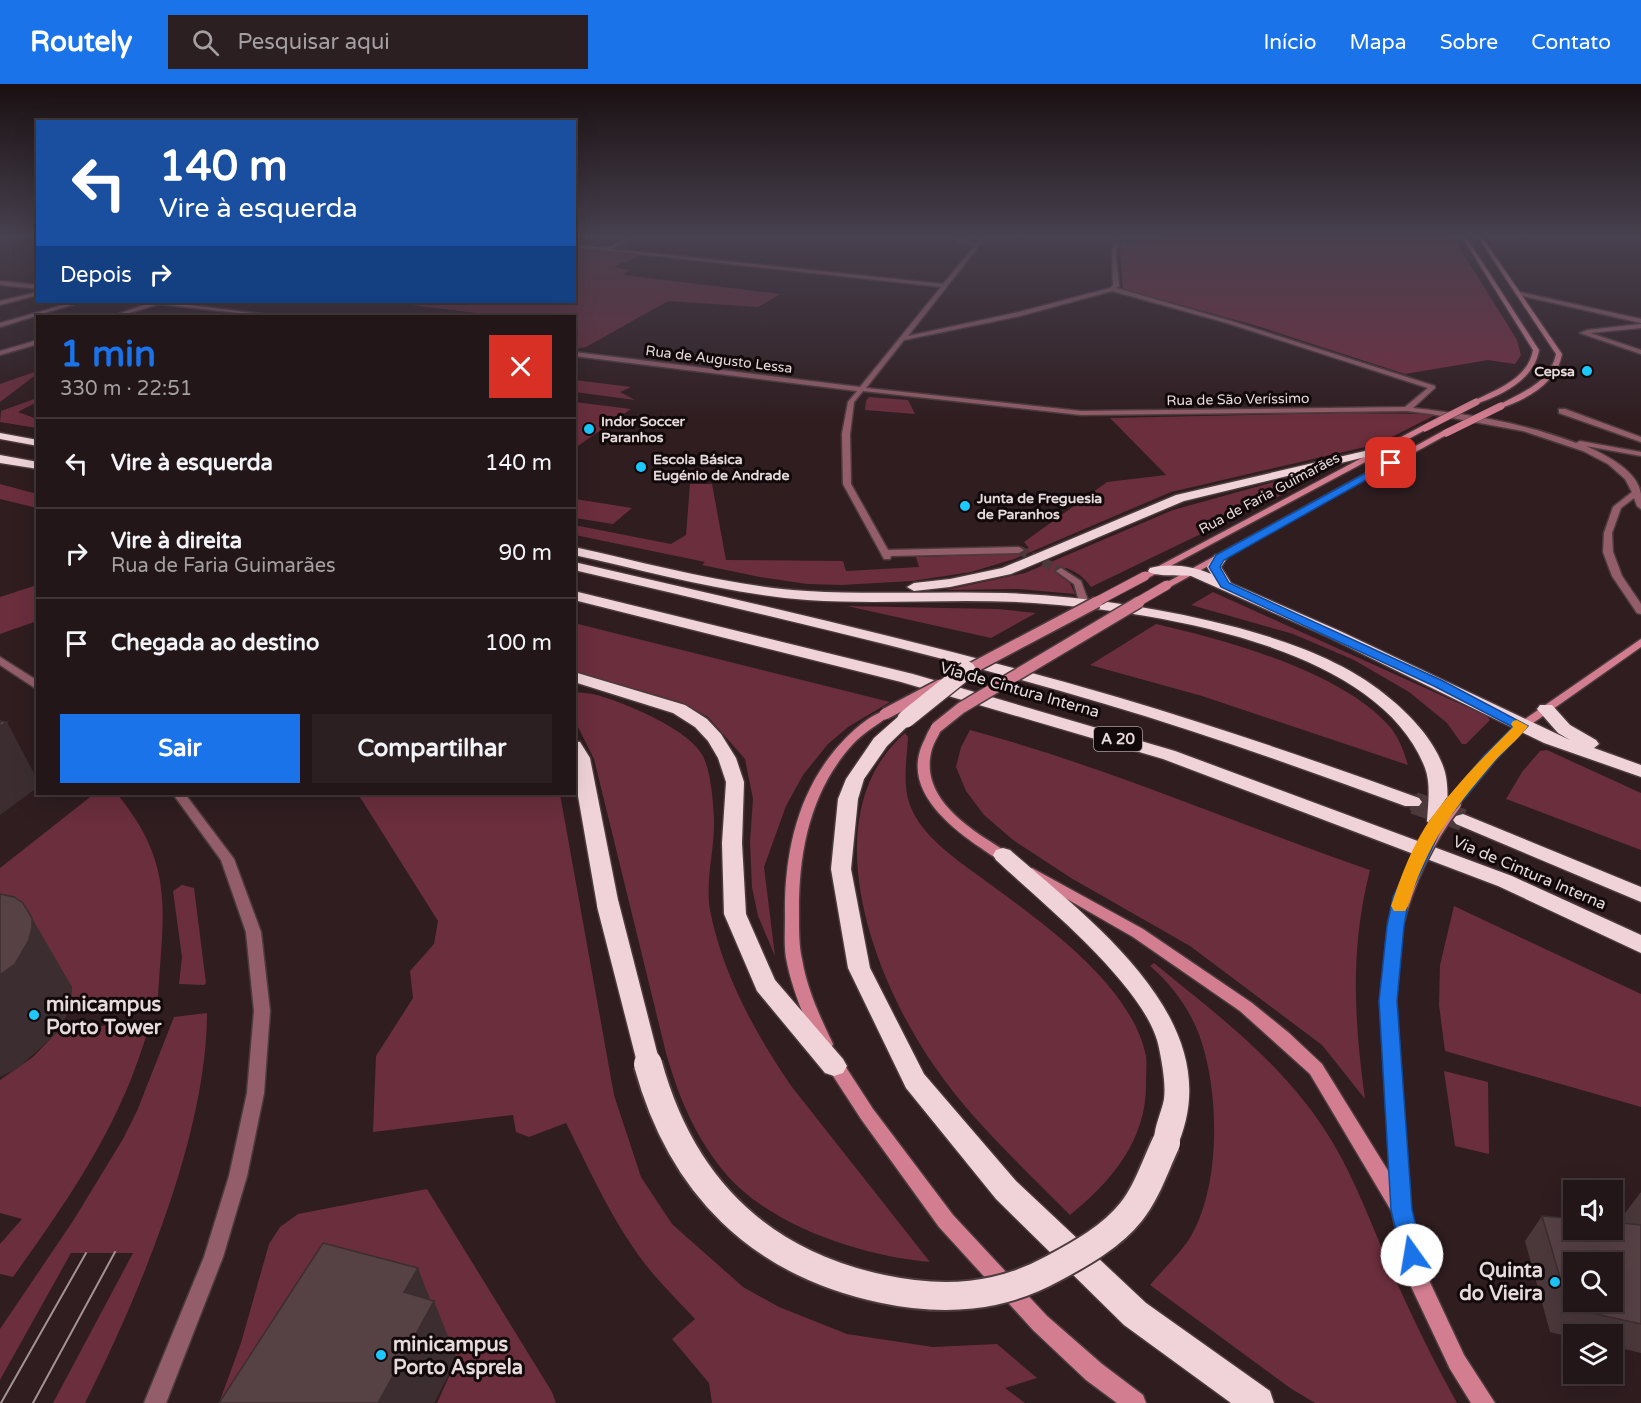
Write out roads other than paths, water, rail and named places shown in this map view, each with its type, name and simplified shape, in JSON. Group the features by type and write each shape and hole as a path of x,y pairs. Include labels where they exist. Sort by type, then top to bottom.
{"highway":[{"path":"0,436 36,443"},
{"path":"576,544 792,587 882,590 950,583 989,576 1031,563 1124,520 1180,498 1382,450"},
{"path":"0,459 36,466"},
{"path":"576,551 734,584 803,595 976,597 1084,603 1150,612 1249,636 1310,657 1368,688 1402,714 1424,744 1436,770 1437,821"},
{"path":"1220,558 1214,567 1224,585"},
{"name":"Via de Cintura Interna","path":"576,566 921,648 1068,688 1218,733 1412,802"},
{"path":"1150,573 1169,569 1194,572 1428,678 1550,739 1636,769"},
{"name":"Via de Cintura Interna","path":"576,595 907,678 1169,755 1505,881 1641,945"},
{"path":"968,670 895,717 855,779 848,799 841,868 859,968 915,1080 1006,1190 1135,1314 1258,1403"},
{"path":"576,678 679,709 701,723 715,738 727,758 735,782 732,843 735,914 765,985 834,1066"},
{"path":"1546,709 1564,729 1636,769"},
{"path":"576,749 581,758 608,905 631,1004 663,1113 684,1154 718,1200 755,1234 810,1267 851,1282 880,1289 945,1297 988,1294 1032,1281 1100,1242 1132,1211 1166,1143 1177,1098 1171,1046 1149,999 1096,939 1002,855"},
{"name":"Via de Cintura Interna","path":"1463,820 1641,895"}],"main road":[{"name":"Rua de Faria Guimarães","path":"968,670 1476,402 1528,371 1536,359 1536,350 1503,299"},
{"name":"Rua de Faria Guimarães","path":"1002,855 963,829 942,810 929,793 923,760 925,744 936,728 961,708 1167,585 1549,379 1559,364 1559,354 1523,299"},
{"path":"1484,1403 1457,1362 1417,1278 1401,1210 1388,1001 1395,926 1401,897 1410,873 1437,821 1490,758 1522,726 1641,642"},
{"path":"895,717 850,740 828,769 801,825 791,890 794,960 810,1012 834,1066 946,1221 1040,1323 1094,1372 1136,1403"},
{"path":"1002,855 1138,933 1246,1007 1283,1038 1316,1070 1401,1210"}],"street":[{"path":"0,303 17,299"},
{"path":"935,299 851,402 846,434 847,484 886,555 1019,550"},
{"path":"900,339 1020,314 1079,299"},
{"path":"1143,299 1229,322 1433,387 1407,409"},
{"path":"1540,299 1641,321"},
{"path":"0,325 75,303"},
{"path":"118,315 157,303"},
{"path":"168,303 266,315"},
{"path":"1641,326 1583,333 1641,352"},
{"path":"0,353 36,343"},
{"name":"Rua de Augusto Lessa","path":"576,354 861,389"},
{"name":"Rua de São Veríssimo","path":"861,389 1096,414 1407,409 1459,415 1552,437 1608,461"},
{"path":"1562,411 1641,440"},
{"path":"1552,437 1641,456"},
{"path":"1608,461 1641,456"},
{"path":"1608,461 1629,478 1637,492 1641,506"},
{"path":"1637,492 1617,507 1608,533 1608,552 1617,576 1641,611"},
{"path":"1061,571 1078,583 1084,603"},
{"path":"0,660 36,686"},
{"path":"155,1403 208,1270 237,1179 252,1116 262,1027 260,969 240,888 217,841 180,795"}],"tunnel":[{"path":"1019,550 1061,571"},
{"path":"1412,802 1418,804"},
{"path":"1414,803 1463,820"}],"tram line":[{"path":"33,1403 115,1252"},
{"path":"1,1403 86,1253"}],"place":[{"name":"Cepsa","path":"1587,371"},
{"name":"Indor Soccer Paranhos","path":"589,429"},
{"name":"Escola Básica Eugénio de Andrade","path":"641,467"},
{"name":"Junta de Freguesia de Paranhos","path":"965,506"},
{"name":"minicampus Porto Tower","path":"34,1015"},
{"name":"Quinta do Vieira","path":"1555,1282"},
{"name":"minicampus Porto Asprela","path":"381,1355"}]}
